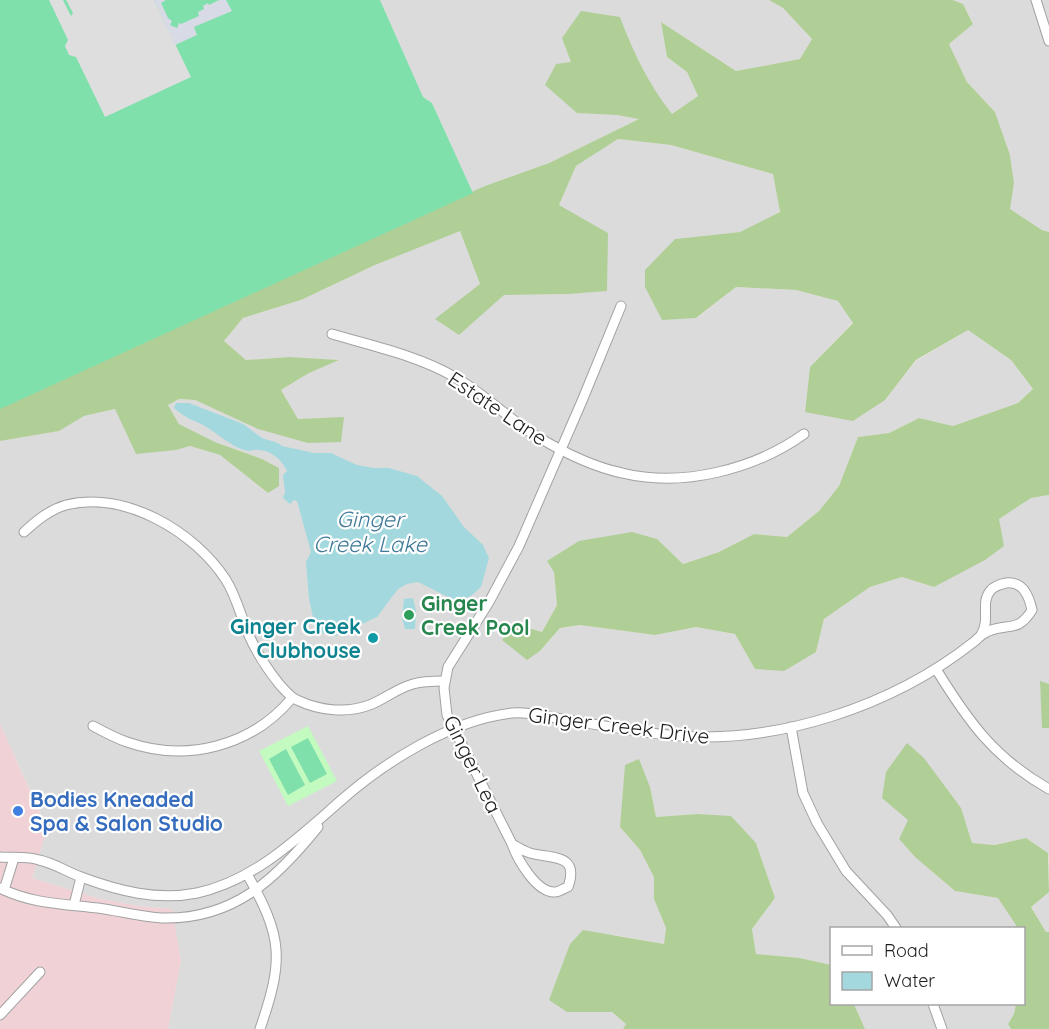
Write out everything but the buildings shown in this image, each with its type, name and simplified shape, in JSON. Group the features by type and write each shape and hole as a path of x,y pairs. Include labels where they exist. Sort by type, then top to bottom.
{"street":[{"path":"1036,0 1049,41"},
{"path":"24,532 44,514 64,506 94,503 134,510 172,529 197,548 225,579 235,596 260,657 275,678 292,698 314,707 342,710 372,704 414,684 444,681 451,661 489,602 510,564 621,306"},
{"name":"Estate Lane","path":"332,333 407,357 452,375 474,388 512,419 561,450 622,473 670,478 696,476 738,465 785,447 804,434"},
{"name":"Ginger Creek Drive","path":"0,857 38,859 81,877 131,893 176,896 215,888 247,874 294,841 384,768 453,729 482,718 516,712 670,735 720,737 791,727 827,718 867,704 936,669 990,630 1016,626 1026,619 1032,610 1030,598 1023,588 1013,582 999,584 990,591 986,602 987,626 981,636"},
{"path":"936,669 963,713 996,751 1027,776 1049,789"},
{"name":"Ginger Lea","path":"444,681 444,702 453,729 518,859 530,877 548,891 556,892 568,887 572,877 567,863 551,856 530,853 512,844"},
{"path":"93,726 126,742 144,747 166,750 205,748 232,742 251,734 281,711 292,698"},
{"path":"791,727 803,793 817,822 846,871 895,927"},
{"name":"Ginger Creek Drive","path":"14,858 2,889 39,902 74,905 146,917 182,917 225,907 270,880 290,860 333,808"},
{"path":"247,874 273,928 277,950 274,986 260,1029"},
{"path":"74,905 81,877"},
{"path":"0,1015 40,972"},
{"path":"933,1005 942,1029"}],"shaded area":[{"path":"49,0 63,0 71,16 73,13 66,0 154,0 191,77 105,117 76,57 69,55 65,46 68,40"},
{"path":"154,0 166,0 161,3 168,18 172,21 170,25 177,28 179,23 199,16 198,12 208,3 209,5 219,0 226,0 232,11 194,27 197,35 175,45"},
{"path":"380,0 769,0 783,8 812,39 801,59 736,71 661,22 667,57 687,72 698,96 672,114 656,95 630,44 620,17 617,115 641,118 549,163 485,186 473,193 432,103 423,97"},
{"path":"953,0 1049,0 1049,232 1009,209 1014,183 1010,155 995,112 967,82 949,44 973,23 963,4"},
{"path":"618,139 671,145 773,174 780,212 740,232 675,239 697,318 736,287 796,290 838,301 853,322 810,367 805,412 885,400 916,361 968,330 1011,360 1033,389 1018,403 953,426 919,418 889,433 858,437 839,486 819,511 787,537 754,534 719,552 683,564 657,539 554,572 557,605 542,632 540,651 560,628 580,625 655,635 696,627 735,634 755,669 816,652 824,619 870,587 902,577 934,587 999,519 1031,498 1049,495 1049,684 1040,682 1043,728 1049,728 1049,860 1048,853 1026,838 995,845 972,843 960,808 946,789 908,821 899,839 915,857 955,891 998,898 1017,925 1016,927 830,927 830,965 800,958 756,954 752,929 775,898 756,843 697,814 656,817 650,787 620,827 640,850 654,877 654,899 666,928 664,944 615,935 567,1012 612,1012 626,1024 623,1029 168,1029 181,961 172,909 100,899 32,878 47,828 0,724 0,441 58,431 84,416 116,409 176,450 190,446 220,455 268,493 279,468 262,459 215,442 179,424 168,405 179,399 195,400 222,412 298,419 281,390 309,373 338,360 290,357 246,360 224,341 243,318 301,300 375,265 460,230 480,284 504,295 568,294 559,205 576,166"},
{"path":"0,724 47,829 32,878 100,899 172,909 181,961 168,1029 0,1029"},
{"path":"1049,892 1049,932 1046,932 1031,906"},
{"path":"854,1005 1016,1005 1008,1024 1011,1029 865,1029"}],"green space":[{"path":"0,0 380,0 423,97 432,103 473,193 0,409"},
{"path":"769,0 953,0 963,4 973,24 949,44 967,82 995,112 1010,155 1014,183 1010,209 1042,230 1049,232 1049,495 1031,498 999,519 1004,546 985,560 934,587 902,577 870,587 824,619 816,652 784,671 755,669 735,634 696,627 655,635 580,625 560,628 540,651 527,660 502,640 514,624 542,632 557,605 554,572 547,561 579,541 632,532 657,539 683,564 719,552 754,534 787,537 819,511 839,486 858,437 889,433 919,418 953,426 1018,403 1033,389 1011,360 968,330 916,360 885,400 853,421 805,412 810,367 853,323 838,301 796,290 736,287 696,318 662,320 645,287 645,270 675,239 740,232 780,212 773,174 671,145 618,139 576,166 559,205 608,233 607,291 504,295 459,335 435,319 480,284 460,231 375,265 301,300 243,318 224,341 246,360 290,357 339,360 309,373 281,390 298,419 344,417 341,442 308,443 258,429 195,400 179,399 168,405 179,424 215,442 262,459 279,468 279,486 268,493 220,455 190,446 176,450 136,454 115,409 84,416 59,431 0,441 0,394 287,275 485,186 549,163 639,119 617,115 577,113 545,85 556,64 571,62 562,38 581,11 620,17 642,68 672,114 698,96 687,72 667,57 661,22 736,71 800,59 812,39 783,8"},
{"path":"1040,681 1049,684 1049,728 1042,728"},
{"path":"308,726 337,781 288,806 259,751"},
{"path":"308,738 327,774 310,783 291,747"},
{"path":"907,743 924,758 961,808 972,843 995,845 1026,838 1048,853 1049,892 1031,907 1046,932 1049,932 1049,1029 1011,1029 1008,1024 1016,1005 1025,1005 1025,927 1015,927 998,898 955,891 915,857 899,839 908,820 882,798 886,772"},
{"path":"286,749 305,785 288,795 269,759"},
{"path":"639,759 650,787 656,817 697,814 731,816 756,843 775,898 752,929 756,954 800,958 830,965 830,1005 854,1005 865,1029 623,1029 626,1024 612,1012 567,1012 549,1000 570,944 583,930 664,944 666,928 654,899 654,877 640,850 620,827 625,765"}],"water":[{"name":"Ginger Creek Lake","path":"176,403 189,403 243,424 262,438 282,446 314,453 331,453 357,465 389,468 417,476 442,496 464,527 483,545 489,558 481,587 462,600 452,599 418,582 407,584 398,589 377,617 336,636 326,635 318,630 314,622 309,599 306,562 311,552 297,501 294,500 290,504 283,498 285,492 283,475 287,471 285,467 276,456 267,452 248,451 230,443 182,414 174,408"},
{"name":"Ginger Creek Pool","path":"413,598 416,611 415,629 405,629 402,618 404,599"}],"place":[{"name":"Ginger Creek Pool","path":"409,615"},
{"name":"Ginger Creek Clubhouse","path":"373,638"},
{"name":"Bodies Kneaded Spa & Salon Studio","path":"18,811"}]}
